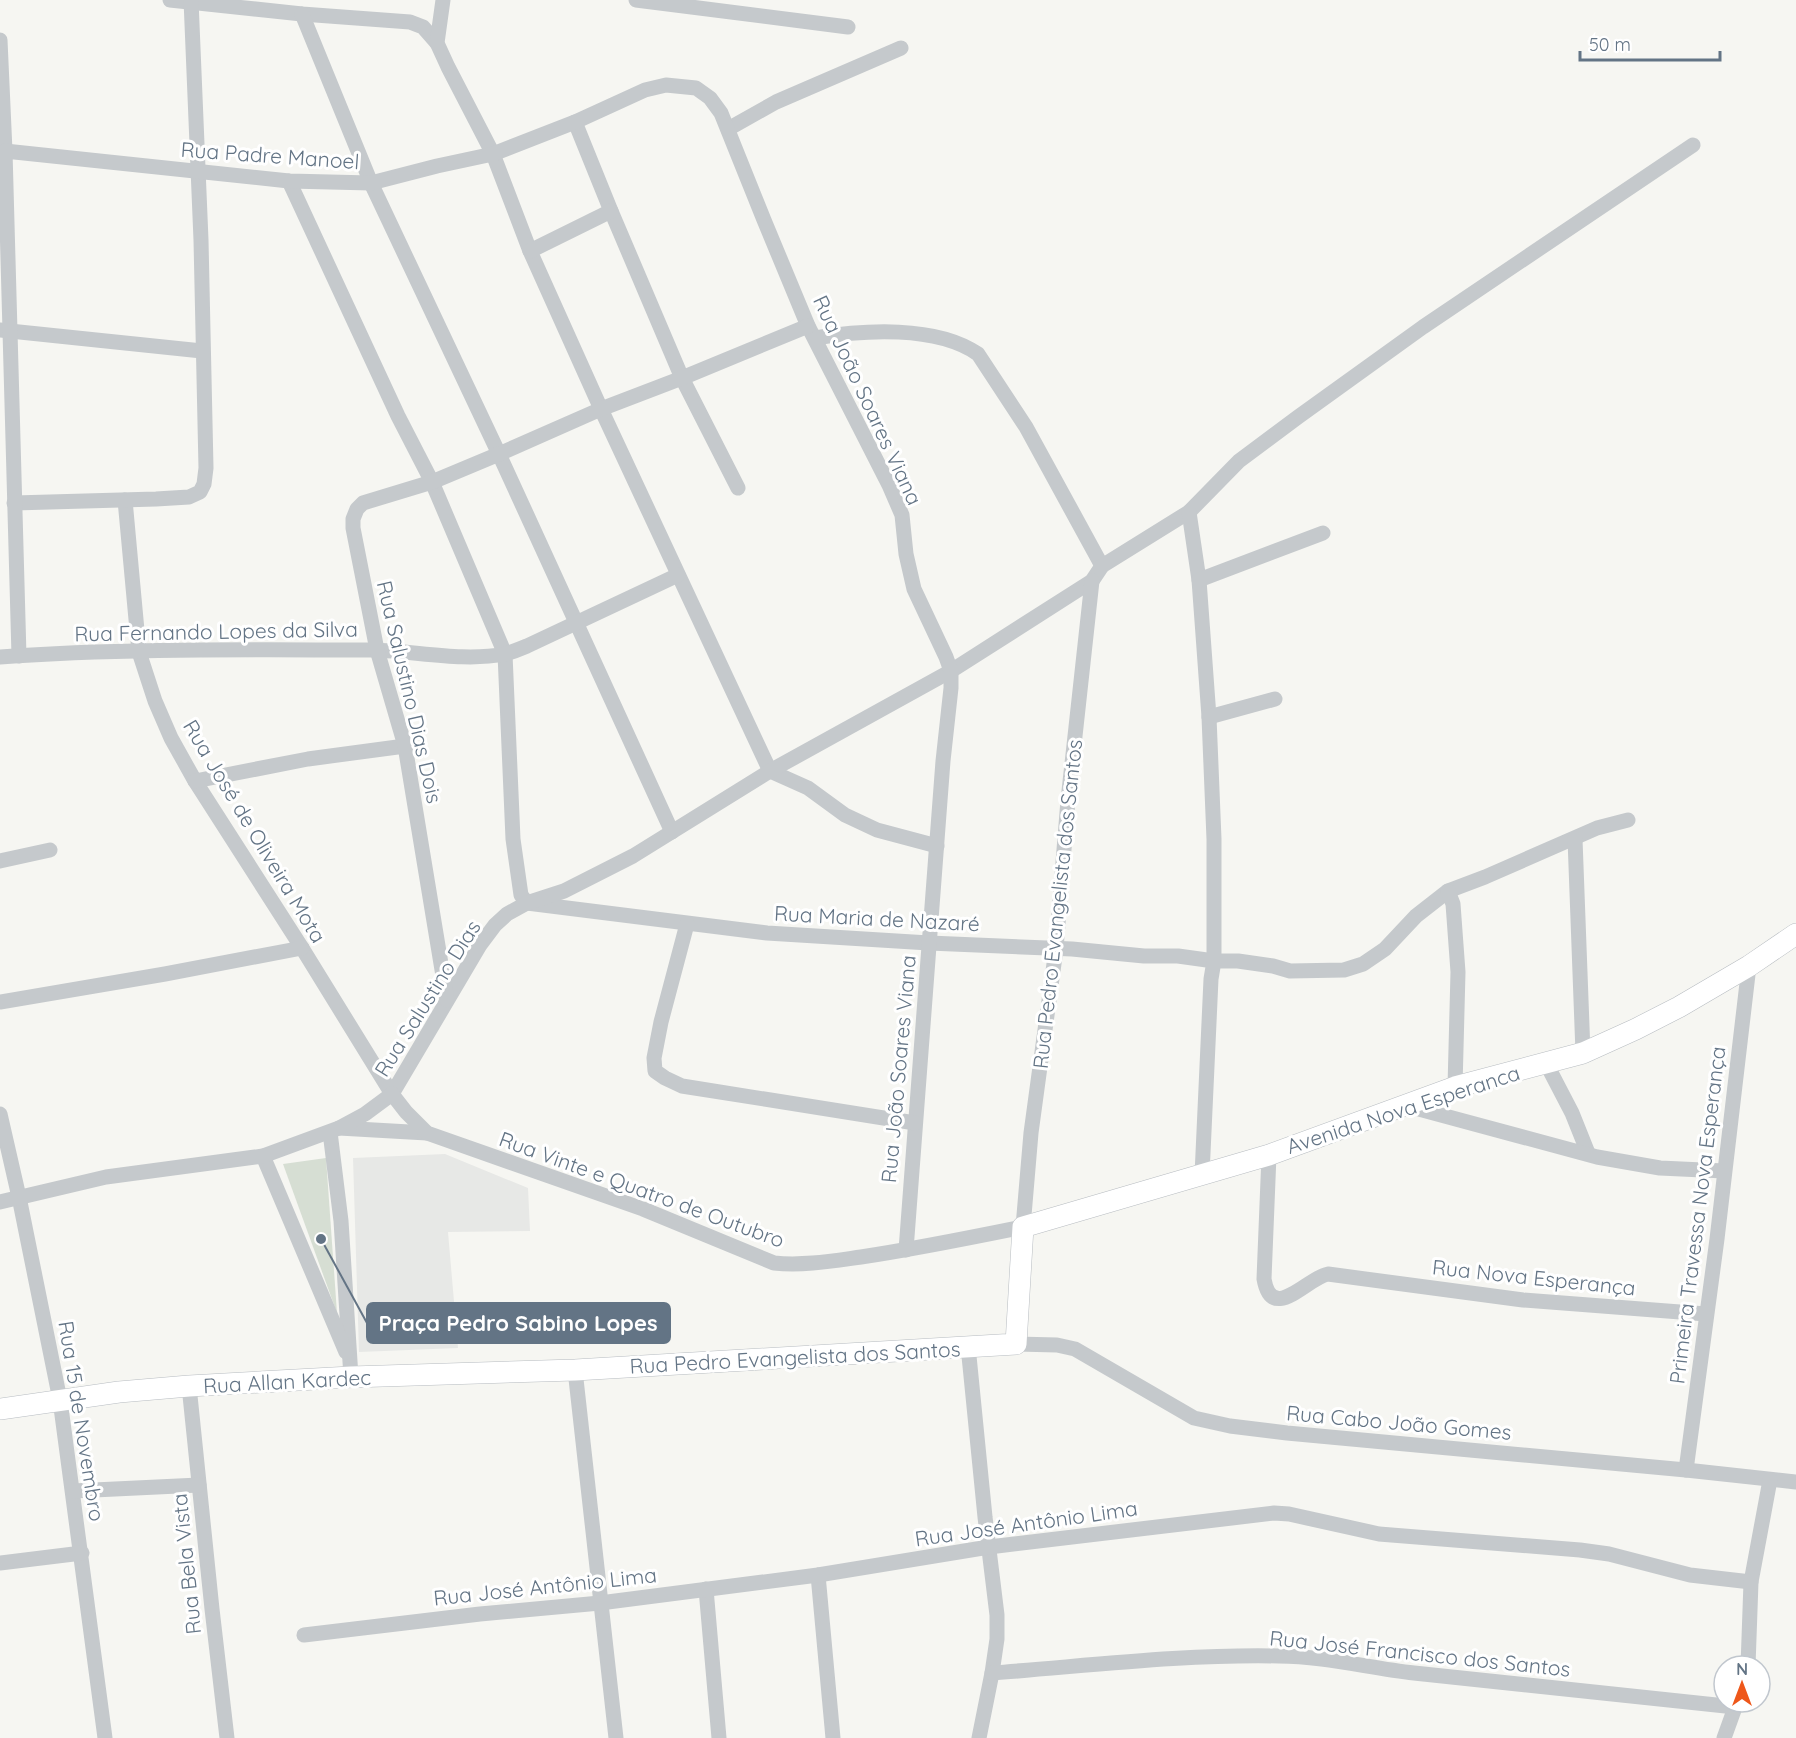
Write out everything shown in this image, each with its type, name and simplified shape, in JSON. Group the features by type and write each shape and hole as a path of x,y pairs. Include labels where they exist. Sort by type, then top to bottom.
{"main road":[{"name":"Avenida Nova Esperanca","path":"1023,1227 1269,1155 1455,1087 1583,1053 1679,1007 1749,966 1796,933"},
{"path":"1016,1344 1023,1227"},
{"name":"Rua Pedro Evangelista dos Santos","path":"575,1370 1016,1344"},
{"name":"Rua Allan Kardec","path":"0,1409 119,1392 351,1371 575,1370"}],"street":[{"path":"170,0 303,14 410,22 423,27 437,43 493,154 530,251 770,771 808,788 845,815 877,830 937,846"},
{"path":"437,43 443,0"},
{"path":"636,0 848,27"},
{"path":"14,503 189,497 200,492 204,484 206,468 191,1"},
{"path":"303,14 372,183 500,454 672,832"},
{"path":"0,40 5,331 19,656"},
{"path":"728,129 776,102 901,48"},
{"name":"Rua Padre Manoel","path":"3,151 289,181 372,183 437,165 493,154 575,122 645,90 666,85 696,88 710,98 721,112"},
{"name":"Rua João Soares Viana","path":"721,112 812,332 902,515 906,554 914,589 951,671 906,1250"},
{"path":"575,122 682,378 738,488"},
{"path":"1092,581 1102,566 1189,512 1239,461 1308,410 1423,327 1693,145"},
{"path":"289,181 398,416 432,482 505,654 513,839 521,895 527,903"},
{"path":"530,251 611,211"},
{"path":"5,331 202,351"},
{"name":"Rua Salustino Dias Dois","path":"447,1000 405,746 395,705 377,651 357,551 353,519 357,508 363,503 432,482 601,409 812,332 843,334 896,332 943,339 968,347 978,354 1026,427 1102,566"},
{"name":"Rua José de Oliveira Mota","path":"125,500 139,652 155,701 171,738 195,781 392,1094"},
{"path":"1189,512 1199,580 1209,717 1214,839 1214,961 1211,979 1202,1175"},
{"path":"1199,580 1323,533"},
{"name":"Rua Fernando Lopes da Silva","path":"0,657 139,652 377,651 462,656 505,654 527,646 678,575"},
{"name":"Rua Salustino Dias","path":"392,1094 480,945 507,914 527,903 564,891 633,856 770,771 951,671 1092,581"},
{"name":"Rua Pedro Evangelista dos Santos","path":"1023,1227 1031,1133 1056,949 1068,800 1092,581"},
{"path":"1209,717 1275,699"},
{"path":"195,781 308,759 405,746"},
{"name":"Rua Maria de Nazaré","path":"527,903 767,933 1144,956 1178,956 1273,966 1290,971 1344,970 1363,964 1385,949 1416,916 1448,891 1597,828 1628,820"},
{"path":"1575,839 1583,1053"},
{"path":"0,861 50,850"},
{"path":"1448,891 1454,914 1458,972 1455,1087"},
{"path":"687,924 661,1022 654,1058 655,1071 682,1086 915,1122"},
{"path":"0,1002 302,948"},
{"name":"Primeira Travessa Nova Esperança","path":"1686,1470 1749,966"},
{"path":"1546,1063 1572,1113 1588,1153"},
{"name":"Rua Vinte e Quatro de Outubro","path":"0,1202 106,1177 263,1156 334,1130 365,1114 392,1094 427,1133"},
{"path":"1404,1105 1608,1159 1660,1168 1724,1171"},
{"name":"Rua 15 de Novembro","path":"0,1114 60,1400 105,1738"},
{"path":"334,1130 351,1371"},
{"name":"Rua Vinte e Quatro de Outubro","path":"334,1130 427,1133 643,1209 774,1263 813,1264 906,1250 1023,1227"},
{"name":"Rua Nova Esperança","path":"1269,1155 1264,1279 1266,1290 1271,1296 1289,1297 1321,1275 1328,1274 1523,1300 1706,1314"},
{"path":"263,1156 351,1371"},
{"name":"Rua Cabo João Gomes","path":"1016,1344 1057,1344 1075,1349 1194,1418 1230,1425 1287,1433 1796,1482"},
{"path":"968,1346 997,1615 993,1673 979,1738"},
{"path":"575,1370 616,1738"},
{"name":"Rua Bela Vista","path":"189,1386 227,1738"},
{"path":"1748,1654 1751,1582 1770,1480"},
{"path":"73,1491 199,1485"},
{"name":"Rua José Antônio Lima","path":"304,1635 480,1614 600,1603 818,1575 989,1547 1274,1513 1289,1514 1379,1534 1609,1554 1690,1575 1751,1582"},
{"path":"0,1563 81,1553"},
{"path":"818,1575 833,1738"},
{"path":"706,1589 718,1738"},
{"name":"Rua José Francisco dos Santos","path":"993,1673 1182,1659 1280,1656 1504,1683 1712,1702"},
{"path":"1724,1738 1732,1714"}],"shaded area":[{"path":"445,1154 528,1188 530,1231 448,1232 458,1348 359,1352 353,1158"},
{"path":"326,1158 337,1313 283,1164"}],"place":[{"name":"Praça Pedro Sabino Lopes","path":"321,1239"}]}
